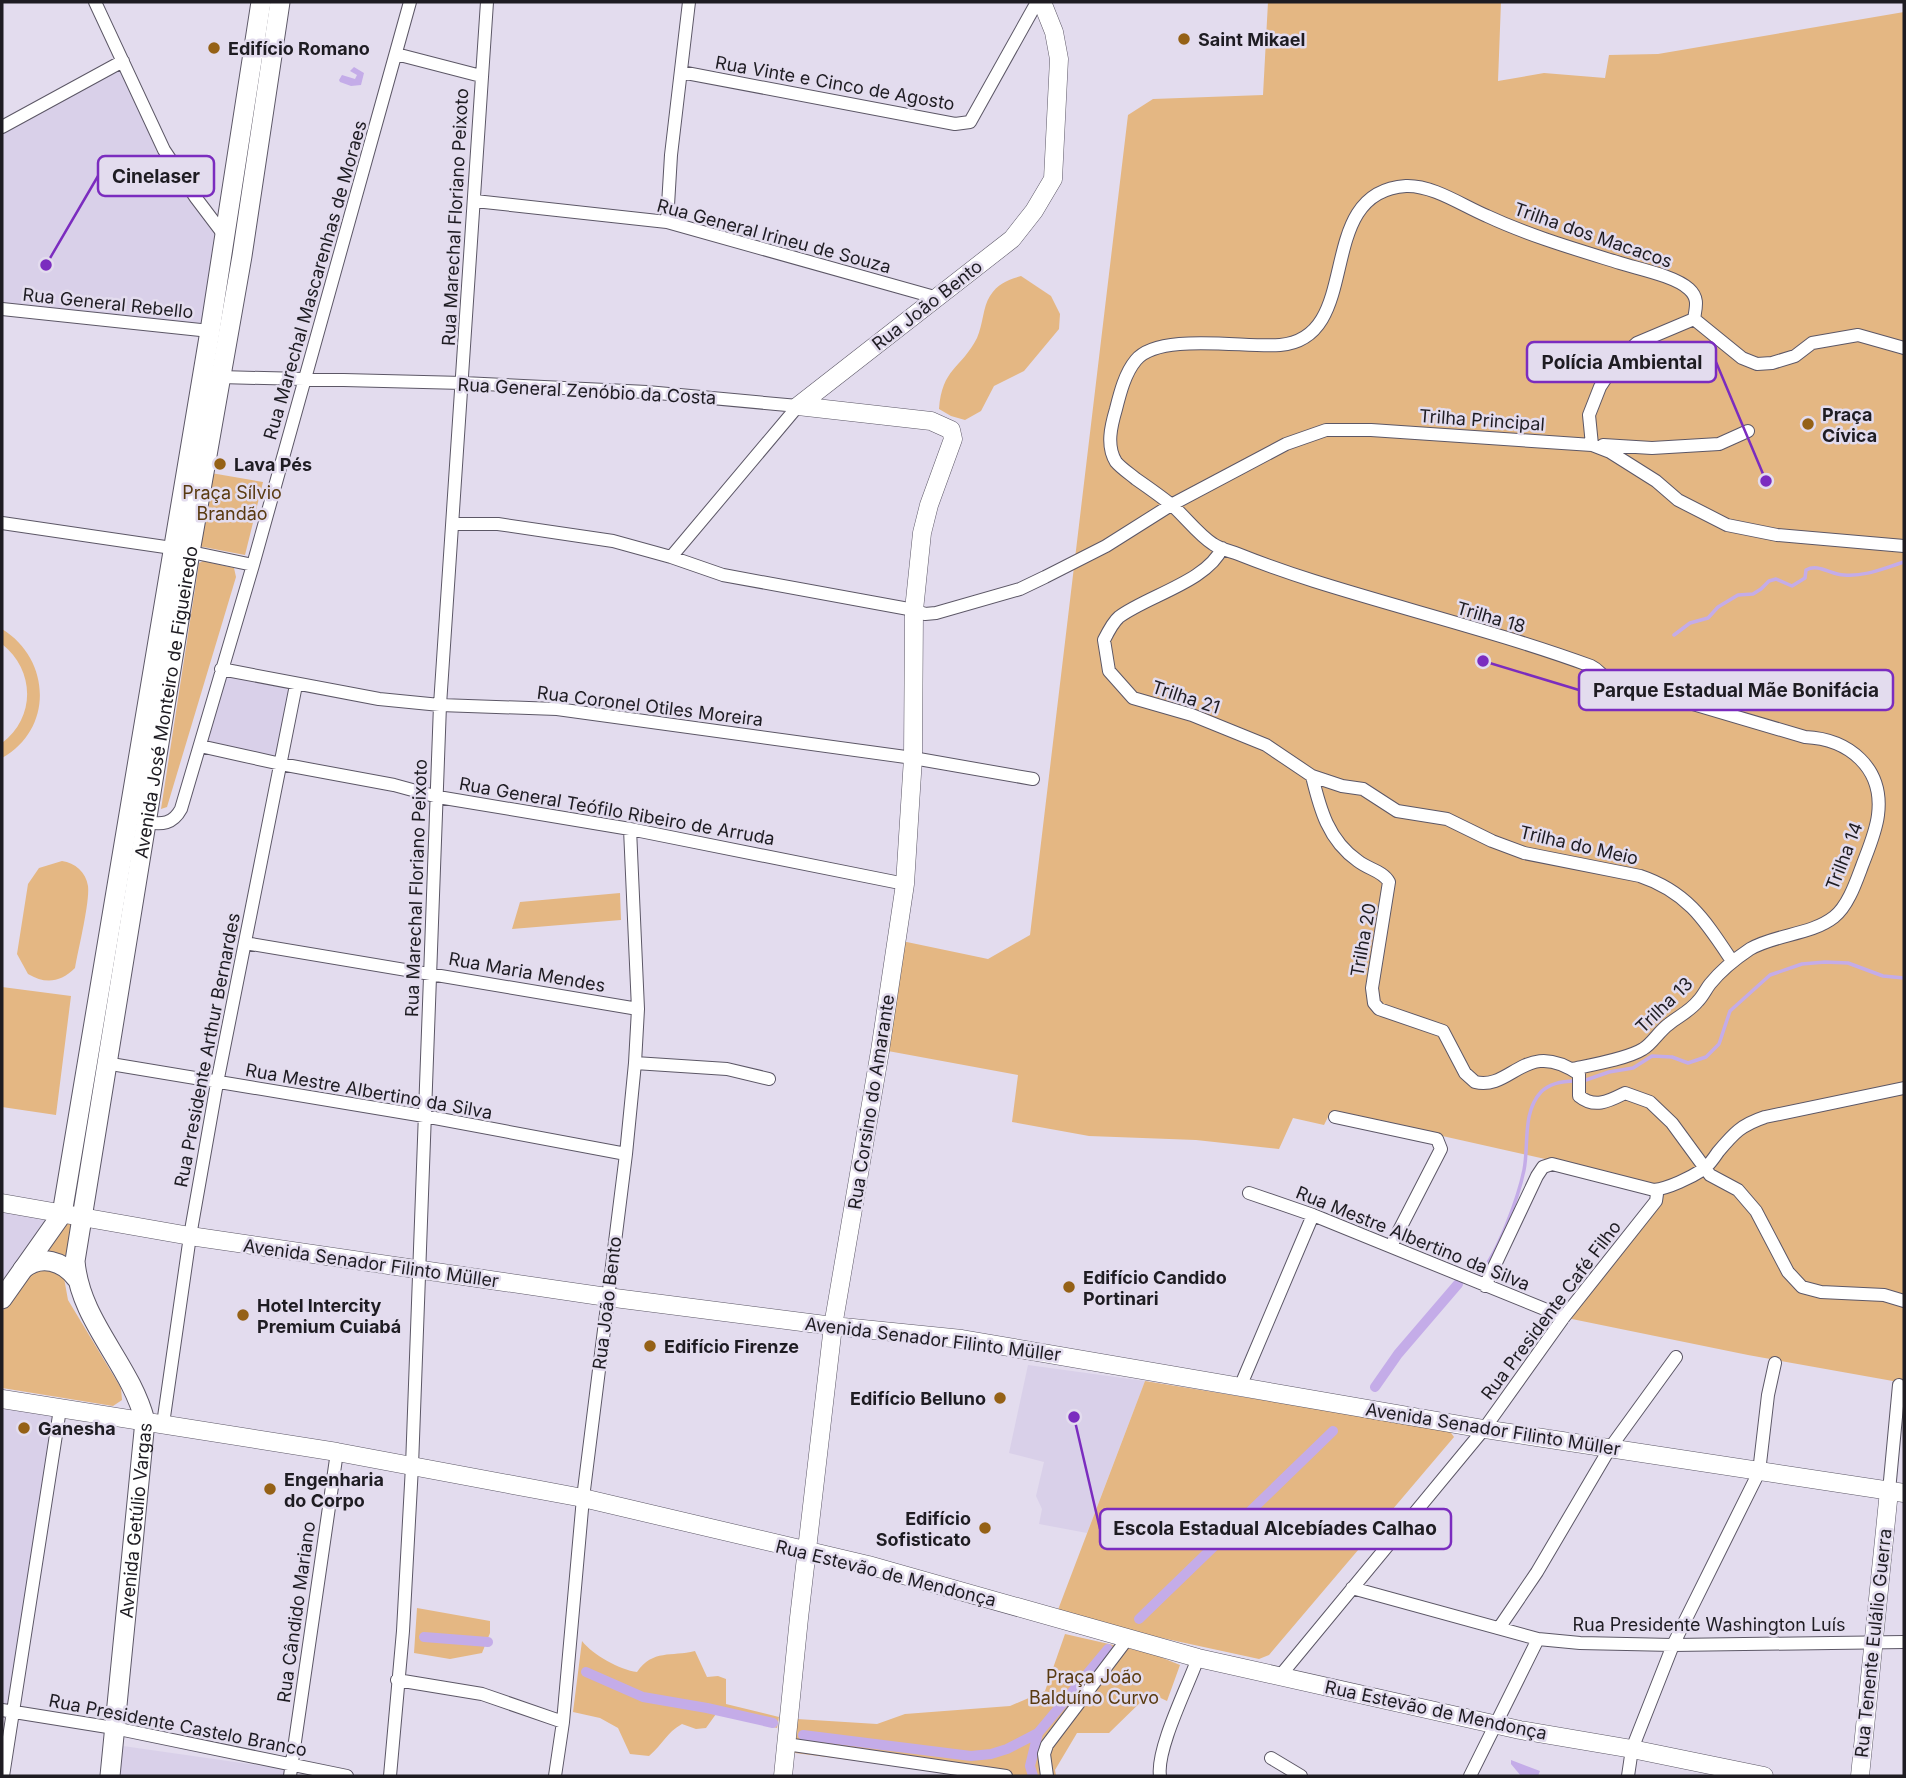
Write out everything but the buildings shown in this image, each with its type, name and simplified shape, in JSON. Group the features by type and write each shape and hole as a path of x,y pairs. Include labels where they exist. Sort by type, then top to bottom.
{"main road":[{"path":"181,550 224,235 261,2"},
{"name":"Avenida José Monteiro de Figueiredo","path":"76,1278 71,1216 181,550 220,377 242,256 280,2"},
{"name":"Avenida José Monteiro de Figueiredo","path":"71,1216 105,1063 146,822 181,550"},
{"path":"2,1299 21,1271 71,1216"},
{"path":"21,1271 31,1263 42,1260 63,1265 76,1278"},
{"name":"Avenida Getúlio Vargas","path":"76,1278 86,1306 154,1422 110,1776"}],"street":[{"path":"95,2 164,150 195,198 242,256"},
{"name":"Rua Marechal Mascarenhas de Moraes","path":"146,822 166,823 178,814 200,746 306,380 410,2"},
{"name":"Rua Marechal Floriano Peixoto","path":"390,1776 403,1631 412,1466 440,705 487,2"},
{"path":"667,222 671,155 689,2"},
{"name":"Rua Vinte e Cinco de Agosto","path":"681,72 955,124 970,122 1039,2"},
{"name":"Rua João Bento","path":"671,557 798,406 1012,239 1034,211 1053,179 1059,59 1054,32 1039,2"},
{"path":"396,54 481,76"},
{"path":"2,127 123,61"},
{"name":"Trilha dos Macacos","path":"1171,505 1116,462 1110,446 1116,409 1127,376 1137,359 1159,346 1281,345 1298,341 1310,334 1332,300 1340,255 1352,224 1370,199 1387,189 1419,187 1527,234 1687,286 1696,296 1693,319"},
{"name":"Rua General Irineu de Souza","path":"475,201 667,222 938,298"},
{"name":"Rua General Rebello","path":"2,309 210,331"},
{"path":"1748,430 1718,444 1652,448 1592,445 1590,415 1601,387 1617,361 1637,343 1693,319 1742,358 1757,364 1772,363 1795,356 1812,343 1858,335 1904,348"},
{"name":"Rua General Zenóbio da Costa","path":"220,377 463,383 647,392 931,421 951,430"},
{"name":"Rua Corsino do Amarante","path":"783,1776 833,1326 880,1051 905,884 913,758 914,610 922,533 929,505 953,439 951,430"},
{"name":"Trilha Principal","path":"452,524 498,524 613,541 723,575 925,614 942,612 1020,589 1117,539 1171,505 1286,444 1326,430 1371,430 1592,445 1610,452 1656,481 1678,499 1727,525 1777,535 1904,546"},
{"name":"Trilha 18","path":"1171,505 1213,544 1222,548 1382,603 1579,662 1599,670 1617,695 1624,699 1641,702 1676,699 1805,737"},
{"path":"2,523 181,550 253,565"},
{"name":"Trilha 21","path":"1222,548 1220,554 1202,571 1117,618 1104,639 1109,671 1133,698 1192,715 1266,745 1312,776"},
{"name":"Rua Coronel Otiles Moreira","path":"221,670 379,699 440,705 558,709 913,758 1033,779"},
{"name":"Rua Presidente Arthur Bernardes","path":"154,1422 217,1083 296,685"},
{"name":"Trilha 14","path":"1732,961 1754,947 1820,925 1835,916 1850,893 1869,846 1878,814 1877,794 1869,771 1851,750 1819,737 1805,737"},
{"name":"Rua General Teófilo Ribeiro de Arruda","path":"200,746 394,785 438,797 630,829 905,884"},
{"name":"Trilha do Meio","path":"1312,776 1342,786 1363,789 1397,811 1447,819 1524,853 1658,882 1676,892 1692,906 1732,961"},
{"name":"Trilha 20","path":"1312,776 1328,830 1343,849 1359,862 1386,877 1389,882 1371,988 1374,1003 1379,1009 1443,1031 1465,1073 1475,1082 1494,1081 1532,1062 1547,1060 1575,1071"},
{"name":"Rua João Bento","path":"555,1776 563,1722 583,1498 635,1063 638,1009 630,829"},
{"name":"Rua Maria Mendes","path":"245,943 638,1009"},
{"name":"Trilha 13","path":"1575,1071 1627,1057 1645,1048 1654,1036 1700,1000 1708,986 1732,961"},
{"name":"Rua Mestre Albertino da Silva","path":"105,1063 424,1116 626,1154"},
{"path":"635,1063 727,1069 769,1079"},
{"path":"1575,1071 1579,1096 1585,1101 1601,1104 1625,1093 1650,1102 1672,1123 1710,1175 1738,1190 1756,1211 1788,1272 1802,1287 1821,1292 1884,1295 1904,1301"},
{"path":"1485,1286 1536,1176 1543,1167 1552,1164 1654,1190 1671,1187 1704,1168 1734,1134 1749,1122 1904,1088"},
{"path":"1335,1117 1437,1139 1440,1144 1441,1149 1391,1246"},
{"name":"Rua Presidente Café Filho","path":"1280,1676 1484,1429 1564,1317 1656,1201 1657,1194 1654,1190"},
{"name":"Rua Mestre Albertino da Silva","path":"1249,1193 1313,1215 1564,1317"},
{"name":"Avenida Senador Filinto Müller","path":"2,1203 190,1236 607,1297 833,1326 962,1339 1484,1429 1896,1492"},
{"path":"1240,1387 1313,1215"},
{"path":"1499,1628 1537,1572 1610,1448 1676,1357"},
{"path":"1628,1776 1632,1749 1673,1645 1759,1472 1768,1395 1776,1363"},
{"name":"Rua Tenente Eulálio Guerra","path":"1860,1776 1873,1642 1896,1492 1899,1385"},
{"name":"Rua Estevão de Mendonça","path":"2,1399 337,1452 583,1498 868,1565 1198,1658 1495,1725 1764,1776"},
{"path":"3,1776 7,1711 60,1409"},
{"name":"Rua Cândido Mariano","path":"291,1770 337,1452"},
{"name":"Rua Presidente Washington Luís","path":"1352,1588 1538,1639 1580,1643 1673,1645 1904,1642"},
{"path":"1046,1776 1044,1754 1047,1745 1128,1638"},
{"path":"1470,1776 1538,1639"},
{"path":"1160,1776 1166,1741 1198,1658"},
{"path":"397,1680 482,1694 563,1722"},
{"name":"Rua Presidente Castelo Branco","path":"7,1711 114,1728 291,1770 346,1776"},
{"path":"786,1744 1006,1776"},
{"path":"1271,1758 1301,1776"}],"shaded area":[{"path":"121,67 156,150 219,235 208,327 2,306 2,132"},
{"path":"354,67 364,73 361,85 351,86 340,82 342,75 355,79 357,75 350,71"},
{"path":"223,675 292,690 279,759 203,742"},
{"path":"2,1210 47,1219 2,1283"},
{"path":"1028,1365 1145,1381 1087,1533 1039,1524 1042,1509 1036,1496 1044,1462 1009,1453"},
{"path":"2,1404 58,1411 11,1707 2,1705"},
{"path":"123,1746 290,1770 289,1776 119,1776"},
{"path":"1511,1760 1540,1771 1538,1776 1521,1776 1511,1764"}],"green space":[{"path":"1268,2 1501,2 1498,81 1544,73 1605,78 1609,55 1658,54 1904,12 1904,1383 1567,1318 1670,1187 1331,1111 1324,1125 1293,1118 1279,1149 1196,1140 1089,1136 1012,1122 1018,1075 888,1051 902,941 988,959 1030,935 1128,115 1153,99 1263,95"},
{"path":"1021,276 1051,296 1060,314 1059,329 1024,371 994,386 981,411 965,420 951,416 939,409 948,377 977,338 986,305 993,292 1004,283"},
{"name":"Praça Sílvio Brandão","path":"211,473 263,482 245,555 198,546"},
{"name":"Praça Sílvio Brandão","path":"203,561 234,568 236,577 167,807 161,809 199,563"},
{"path":"2,629 18,642 30,658 37,675 40,694 38,712 31,730 19,745 2,758 2,743 21,720 27,694 21,667 2,644"},
{"path":"62,861 75,866 85,876 88,886 87,903 75,968 64,977 46,980 28,974 17,954 28,884 39,868"},
{"path":"620,893 621,920 512,929 520,902"},
{"path":"2,987 71,996 56,1115 2,1107"},
{"path":"62,1222 72,1223 68,1256 45,1252"},
{"path":"47,1267 64,1278 68,1300 121,1388 122,1400 113,1406 2,1388 2,1312 32,1270"},
{"path":"1145,1381 1449,1430 1454,1437 1269,1655 1259,1659 1056,1615"},
{"path":"417,1608 490,1621 490,1633 482,1653 450,1659 414,1653"},
{"name":"Praça João Balduíno Curvo","path":"1065,1634 1153,1654 1180,1665 1167,1701 1150,1693 1109,1733 1077,1733 1055,1770 1056,1776 977,1776 795,1753 797,1719 877,1724 905,1714 1010,1706 1045,1691"},
{"path":"582,1641 607,1661 637,1672 656,1657 695,1651 707,1677 718,1676 726,1679 726,1704 779,1717 777,1728 716,1714 706,1728 696,1729 682,1724 649,1756 630,1754 618,1728 600,1718 573,1712"}],"waterway":[{"path":"1674,635 1690,623 1708,618 1718,607 1738,595 1753,594 1769,581 1776,579 1792,586 1805,578 1806,570 1811,568 1859,575 1904,562"},
{"path":"1583,1081 1609,1072 1633,1068 1652,1056 1672,1057 1688,1063 1706,1057 1719,1044 1730,1011 1770,975 1802,964 1848,963 1883,976 1904,978"},
{"path":"1480,1274 1500,1239 1517,1195 1524,1170 1529,1119 1535,1100 1552,1085 1575,1081"},
{"path":"1375,1387 1398,1354 1458,1284"},
{"path":"1139,1619 1333,1431"},
{"path":"424,1637 488,1642"},
{"path":"803,1735 971,1756 991,1754 1038,1733 1108,1649"},
{"path":"586,1672 643,1697 773,1723"},
{"path":"1033,1776 1030,1766 1038,1733"}],"place":[{"name":"Saint Mikael","path":"1184,39"},
{"name":"Edifício Romano","path":"214,48"},
{"name":"Cinelaser","path":"46,265"},
{"name":"Praça Cívica","path":"1808,424"},
{"name":"Lava Pés","path":"220,464"},
{"name":"Polícia Ambiental","path":"1766,481"},
{"name":"Parque Estadual Mãe Bonifácia","path":"1483,661"},
{"name":"Edifício Candido Portinari","path":"1069,1287"},
{"name":"Hotel Intercity Premium Cuiabá","path":"243,1315"},
{"name":"Edifício Firenze","path":"650,1346"},
{"name":"Edifício Belluno","path":"1000,1398"},
{"name":"Escola Estadual Alcebíades Calhao","path":"1074,1417"},
{"name":"Ganesha","path":"24,1428"},
{"name":"Engenharia do Corpo","path":"270,1489"},
{"name":"Edifício Sofisticato","path":"985,1528"}]}
